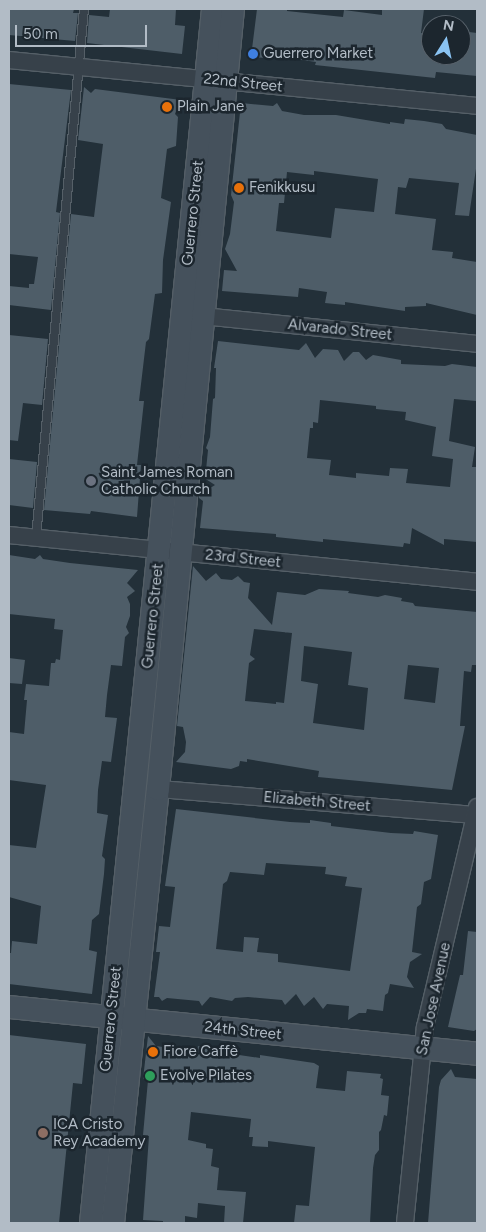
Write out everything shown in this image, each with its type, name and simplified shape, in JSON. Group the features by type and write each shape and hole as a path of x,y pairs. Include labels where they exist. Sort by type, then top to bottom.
{"main road":[{"name":"Guerrero Street","path":"91,1223 158,789 170,551 203,316 216,80 213,9"},
{"name":"Guerrero Street","path":"113,1223 122,1019 216,80 233,9"},
{"name":"24th Street","path":"9,1008 477,1054"}],"street":[{"name":"22nd Street","path":"9,60 477,106"},
{"name":"Alvarado Street","path":"203,316 477,344"},
{"name":"23rd Street","path":"9,535 477,582"},
{"name":"Elizabeth Street","path":"158,789 477,811"},
{"name":"San Jose Avenue","path":"405,1223 422,1049 477,811"}],"lane":[{"path":"36,538 84,9"}],"building":[{"path":"9,9 74,9 73,13 78,13 75,41 9,35"},
{"path":"110,9 176,9 175,25 185,26 182,54 87,43 89,15 109,17"},
{"path":"257,9 287,9 287,11 343,17 344,10 382,15 382,9 424,9 423,15 421,15 421,65 471,65 471,32 477,33 477,76 436,72 435,78 315,65 316,62 302,60 251,57"},
{"path":"9,84 71,90 56,212 60,213 51,310 9,305 9,286 29,288 29,284 34,284 38,257 9,254"},
{"path":"84,87 91,93 95,89 181,100 175,114 178,117 176,146 167,149 161,198 171,202 163,260 162,293 155,294 149,339 146,342 139,401 144,401 137,465 141,465 137,517 91,511 90,514 44,510 71,214 94,217 103,144 78,140"},
{"path":"241,103 273,106 277,103 282,111 304,115 336,115 390,124 390,122 404,124 405,119 424,121 442,124 446,129 477,135 477,162 469,216 455,215 459,183 409,178 406,188 398,187 395,214 436,219 432,250 453,252 452,258 477,262 477,315 426,303 426,306 405,307 405,311 345,302 345,305 325,303 327,292 299,288 298,297 222,291 224,270 237,271 225,249 230,234 234,202 231,195","holes":["314,171 378,179 374,212 335,208 331,238 276,231 279,203 284,203 287,172 314,175"]},
{"path":"9,335 48,339 42,405 23,403 18,441 9,440"},
{"path":"218,341 299,350 306,343 315,358 323,349 338,350 344,361 353,352 359,352 366,360 373,355 401,360 401,364 445,366 452,364 477,367 476,401 454,399 449,441 475,447 472,467 477,467 477,542 444,539 444,545 412,528 410,544 404,543 403,547 323,539 323,542 276,537 276,534 200,528 203,501 199,498 199,495 215,485 201,476 206,470 208,450 206,448 210,437 213,399 215,398 216,368 214,368","holes":["320,400 376,406 376,409 406,412 405,420 436,427 432,456 453,459 450,487 406,483 408,469 390,468 389,476 356,473 356,478 329,475 331,460 307,458 310,428 313,428 313,422 318,423"]},
{"path":"9,459 37,462 33,508 9,505"},
{"path":"9,555 35,559 40,555 43,559 138,570 127,583 135,591 127,597 130,604 130,616 126,627 129,633 125,637 122,666 111,665 107,695 105,717 117,718 111,762 102,761 98,790 97,813 108,815 102,856 105,859 99,914 92,920 89,950 97,952 92,994 9,984 9,953 11,953 12,941 37,944 41,906 9,897 9,845 36,848 46,785 9,780 9,732 24,734 27,700 24,700 26,684 49,686 51,663 55,663 56,659 60,660 63,630 54,629 55,619 9,614"},
{"path":"193,566 206,581 216,573 221,579 232,580 238,576 244,582 250,583 248,598 272,625 277,592 305,595 319,589 349,591 348,593 378,597 385,595 402,598 401,601 413,603 415,606 477,612 477,665 472,665 471,672 464,671 460,726 465,726 452,790 318,777 319,771 247,759 247,762 240,761 239,766 231,769 176,762 185,752 186,742 183,727 177,726","holes":["254,629 292,633 284,703 245,701 249,663 255,659 250,655","304,646 352,652 348,685 368,688 364,730 313,723 318,684 301,681","408,665 439,668 435,703 404,699"]},
{"path":"9,658 25,660 22,684 9,683"},
{"path":"176,809 290,822 310,823 310,820 331,823 331,826 391,833 413,834 414,831 438,835 431,879 424,882 421,904 417,907 412,952 422,954 410,962 407,977 414,988 390,984 388,993 385,995 383,1011 367,1009 366,1013 359,1013 348,1020 349,1006 327,1004 323,1009 314,997 304,1006 296,994 285,1005 282,1000 248,997 235,998 232,1001 210,997 202,1006 199,1001 167,998 162,1001 159,997 154,997 160,952 156,952 159,926 170,927 175,887 165,886","holes":["266,863 326,867 325,874 347,877 345,886 362,888 350,971 278,962 278,954 257,952 259,938 244,937 243,952 216,949 223,884 227,881 230,872 264,875"]},
{"path":"468,931 477,932 477,1029 474,1031 448,1027 460,975 463,975"},
{"name":"ICA Cristo Rey Academy","path":"9,1035 86,1044 82,1084 73,1083 59,1223 9,1223"},
{"path":"148,1036 156,1046 197,1052 198,1046 219,1049 219,1052 260,1058 260,1055 314,1063 319,1066 316,1088 345,1091 347,1071 381,1074 380,1078 383,1079 381,1095 389,1096 387,1116 384,1115 379,1132 379,1150 375,1155 373,1168 370,1223 294,1223 296,1205 309,1206 315,1147 268,1141 268,1147 252,1146 253,1137 249,1137 251,1119 191,1112 188,1140 206,1144 206,1148 213,1149 211,1166 219,1168 217,1190 246,1192 243,1223 224,1223 225,1206 198,1203 197,1218 185,1216 185,1222 163,1223 163,1221 143,1220 149,1136 143,1135 148,1080 143,1079"},
{"path":"451,1069 455,1077 477,1079 477,1223 428,1223 439,1087 441,1080"}],"place":[{"name":"Guerrero Market","path":"253,54"},
{"name":"Plain Jane","path":"167,107"},
{"name":"Fenikkusu","path":"239,188"},
{"name":"Saint James Roman Catholic Church","path":"91,481"},
{"name":"Fiore Caffè","path":"153,1052"},
{"name":"Evolve Pilates","path":"150,1076"},
{"name":"ICA Cristo Rey Academy","path":"43,1133"}]}
